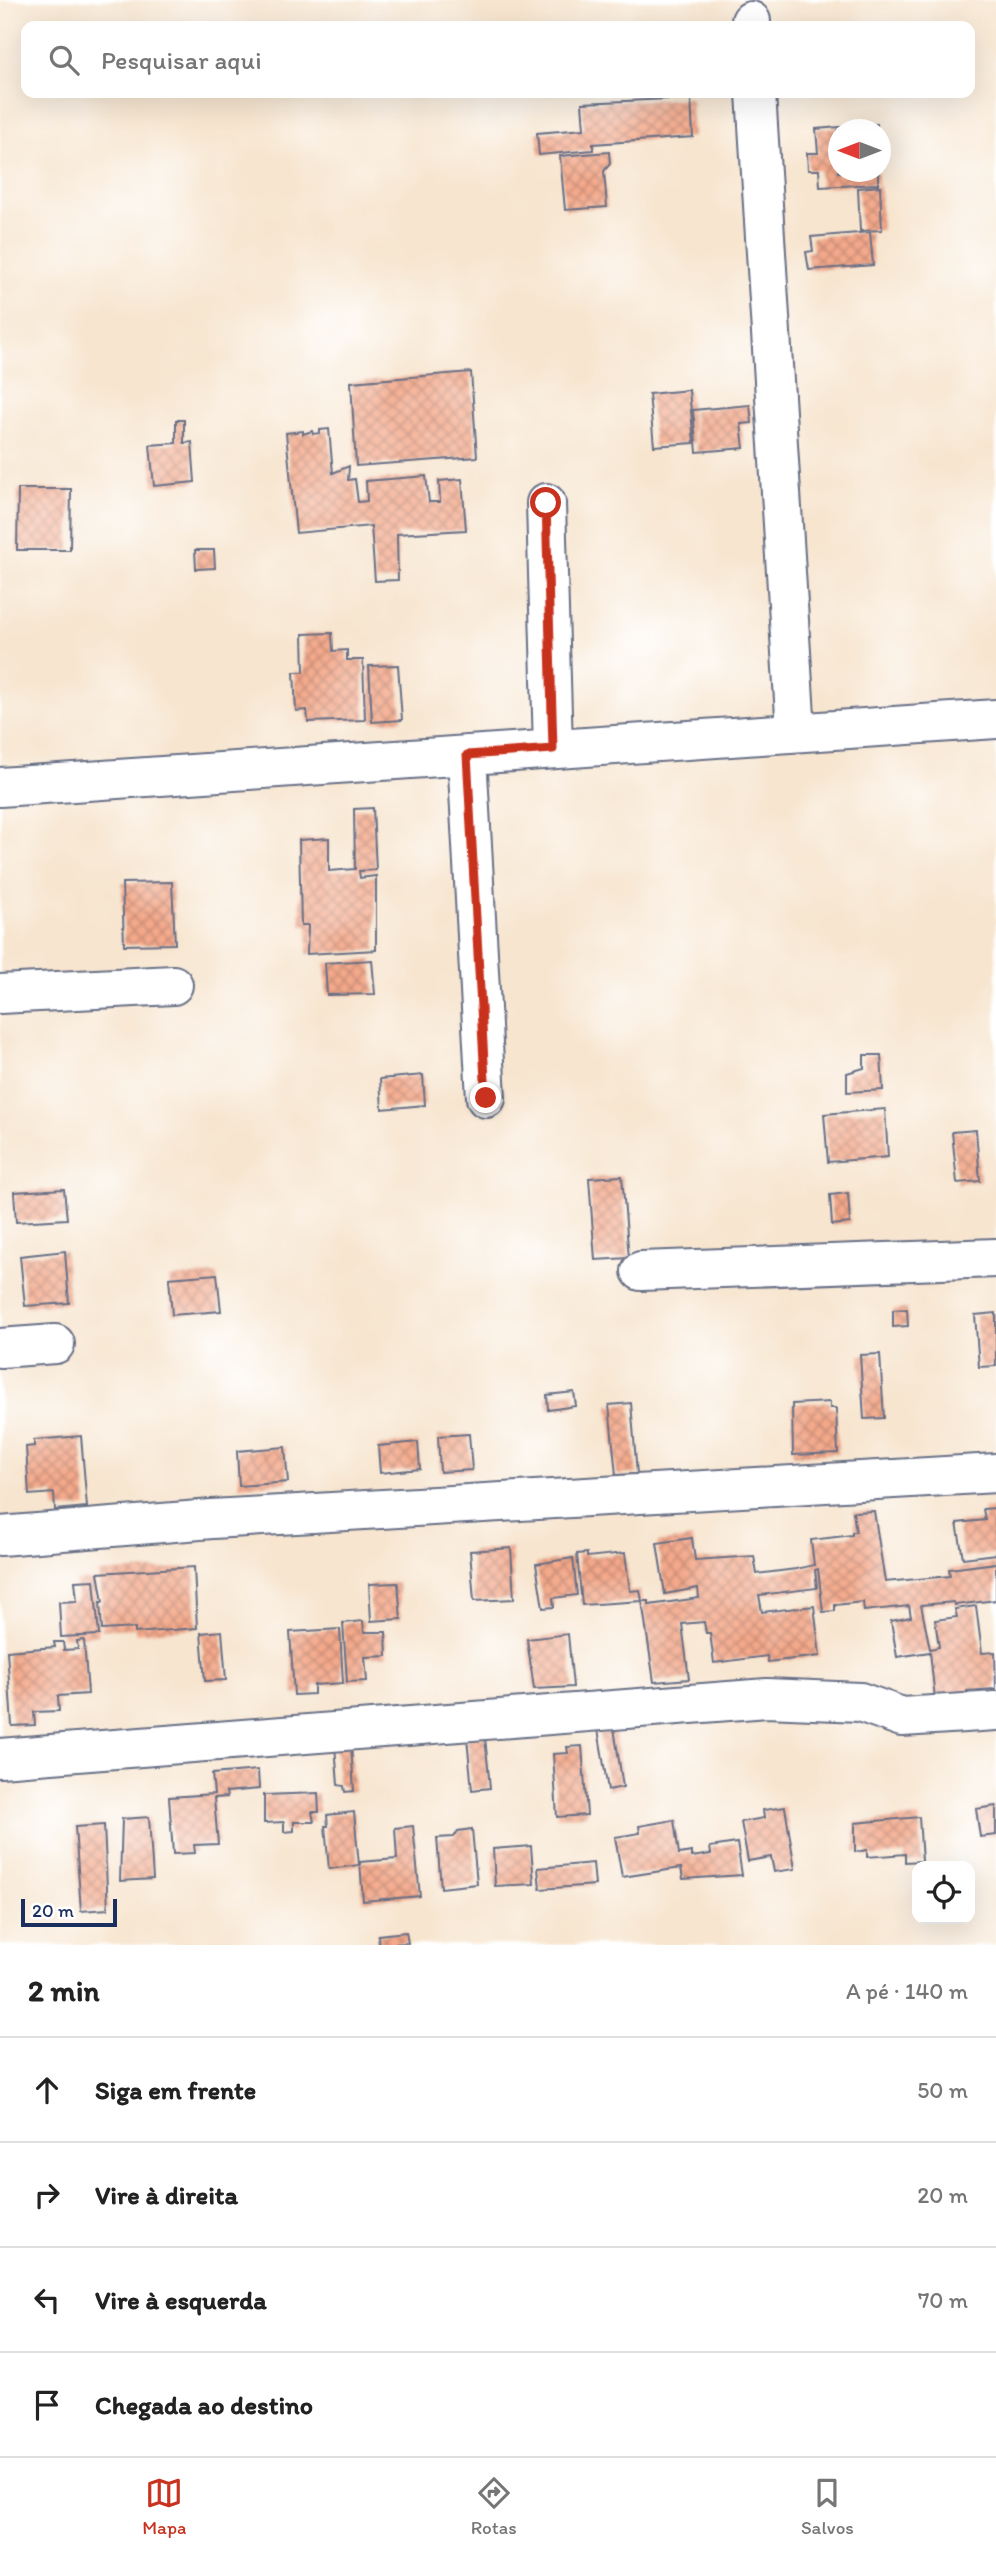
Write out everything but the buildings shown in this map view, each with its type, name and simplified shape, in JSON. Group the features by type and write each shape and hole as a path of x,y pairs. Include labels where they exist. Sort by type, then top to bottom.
{"street":[{"path":"755,98 796,732"},
{"path":"546,503 553,749"},
{"path":"0,787 996,719"},
{"path":"467,755 486,1098"},
{"path":"0,994 173,985"},
{"path":"641,1271 996,1258"},
{"path":"0,1348 55,1344"},
{"path":"0,1536 226,1518 996,1473"},
{"path":"0,1758 767,1698 860,1702 902,1717 996,1711"}],"route":[{"path":"486,1098 467,755 553,749 546,503"}]}
